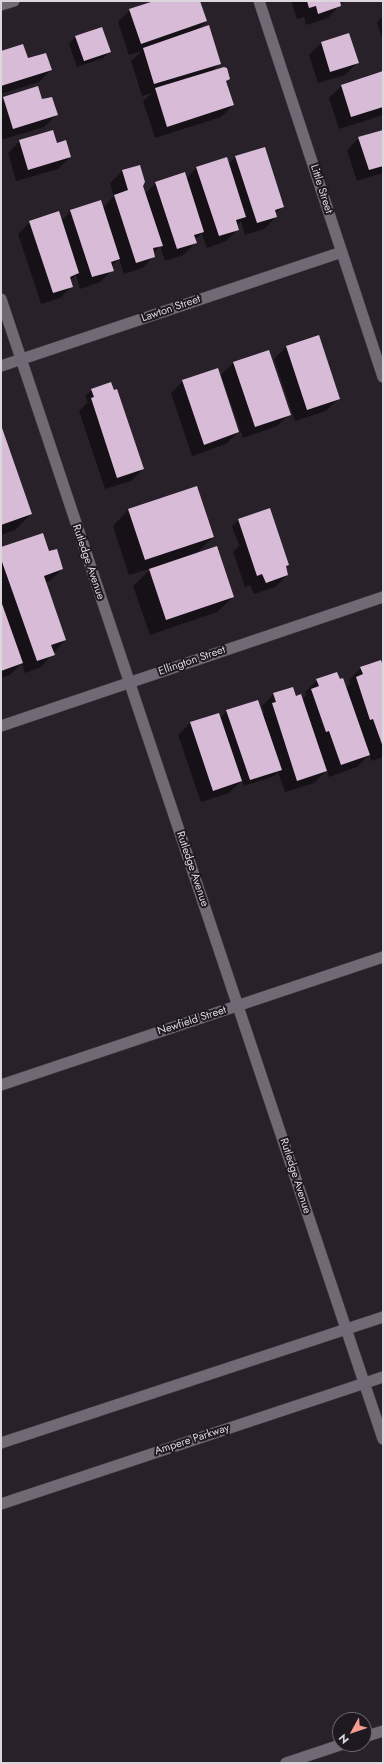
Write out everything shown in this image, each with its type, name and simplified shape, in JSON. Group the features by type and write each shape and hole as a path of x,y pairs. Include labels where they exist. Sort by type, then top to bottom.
{"street":[{"path":"1,5 14,1"},
{"name":"Little Street","path":"259,1 383,377"},
{"name":"Lawton Street","path":"1,366 342,252"},
{"name":"Rutledge Avenue","path":"1,299 128,683 383,1439"},
{"name":"Ellington Street","path":"1,726 383,597"},
{"name":"Newfield Street","path":"1,1085 383,957"},
{"path":"1,1444 383,1317"},
{"name":"Ampere Parkway","path":"1,1504 383,1377"},
{"path":"372,1734 383,1731"},
{"path":"286,1763 332,1748"}],"building":[{"path":"154,1 200,1 207,21 141,44 129,9"},
{"path":"307,1 340,1 341,6 318,14 316,6 309,8"},
{"path":"209,25 221,64 154,84 143,48"},
{"path":"102,27 111,52 84,61 75,36"},
{"path":"349,33 359,63 330,72 321,42"},
{"path":"23,44 28,58 46,53 52,70 1,86 1,51"},
{"path":"224,67 227,68 230,79 226,81 234,105 167,127 155,88"},
{"path":"383,71 383,107 351,117 341,85"},
{"path":"38,86 42,99 52,97 58,115 13,129 3,97"},
{"path":"53,130 57,143 66,140 71,157 28,170 19,140"},
{"path":"383,130 383,166 369,170 358,137"},
{"path":"265,147 284,207 275,210 277,217 257,223 235,156"},
{"path":"227,157 246,217 236,220 239,230 219,236 196,167"},
{"path":"140,165 145,182 143,186 163,246 153,248 155,257 136,263 114,195 128,190 122,170"},
{"path":"185,172 204,232 194,235 197,243 177,249 155,182"},
{"path":"101,200 120,259 111,262 114,271 92,277 70,210"},
{"path":"59,211 79,273 70,277 73,287 53,293 29,221"},
{"path":"319,335 340,399 307,410 286,346"},
{"path":"269,350 291,415 255,427 233,362"},
{"path":"218,368 239,432 204,445 182,380"},
{"path":"111,382 114,390 117,389 144,469 117,478 91,398 94,397 91,389"},
{"path":"1,425 32,514 1,525"},
{"path":"197,486 214,537 145,560 128,509"},
{"path":"270,508 289,565 286,566 288,575 266,583 262,574 257,576 238,519"},
{"path":"43,533 49,551 57,549 63,569 44,576 66,640 51,645 55,655 37,661 1,559 1,547"},
{"path":"217,546 234,597 166,620 149,569"},
{"path":"1,601 23,663 1,671"},
{"path":"381,660 383,666 383,747 373,719 370,720 356,677 363,674 360,667"},
{"path":"337,672 340,679 343,678 370,755 341,765 329,731 326,732 311,689 319,686 316,679"},
{"path":"293,687 296,696 301,694 327,771 297,781 272,703 276,702 273,693"},
{"path":"258,700 282,770 250,780 226,710"},
{"path":"219,713 242,781 213,791 190,722"}]}
